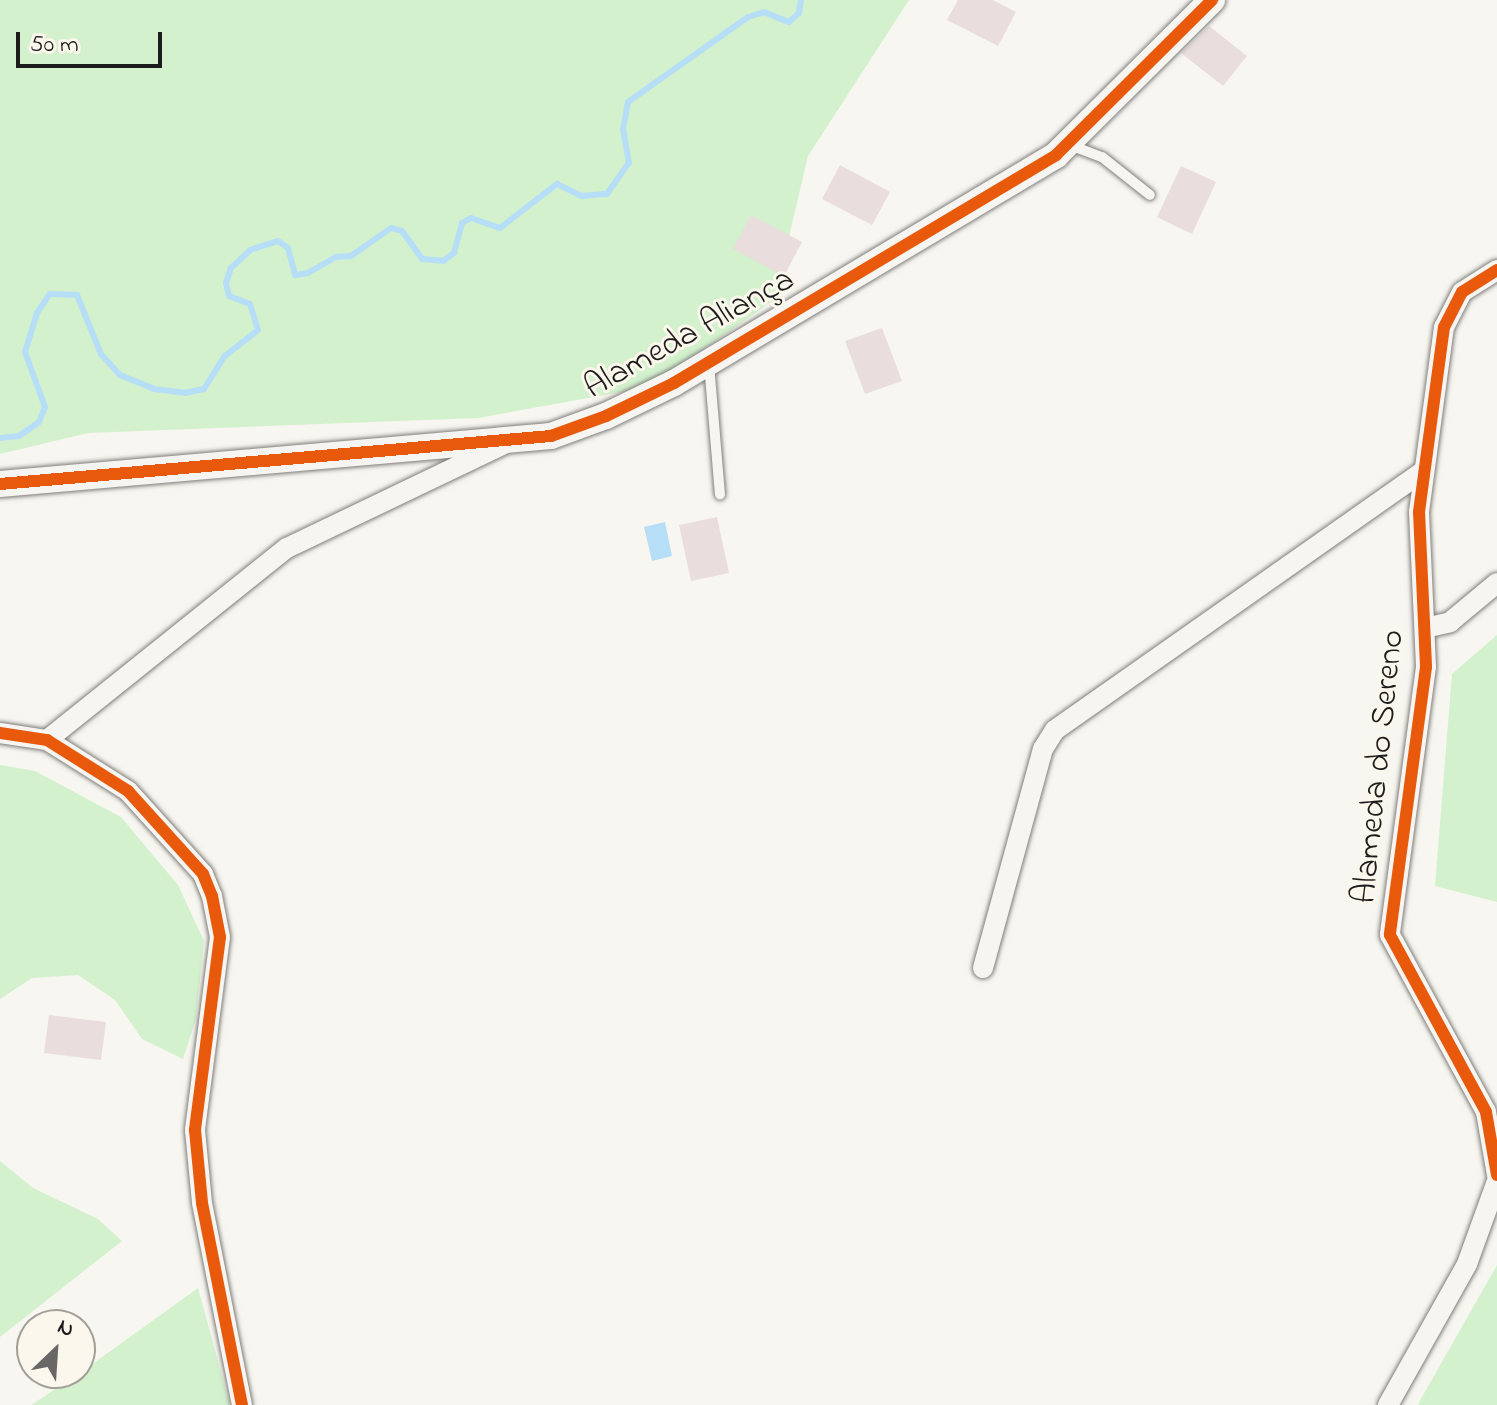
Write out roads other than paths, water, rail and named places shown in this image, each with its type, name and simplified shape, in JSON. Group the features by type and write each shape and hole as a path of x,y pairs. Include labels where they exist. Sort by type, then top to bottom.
{"street":[{"name":"Alameda Aliança","path":"0,484 513,439 577,428 709,362 1068,145 1212,0"},
{"name":"Alameda do Sereno","path":"1388,1405 1467,1264 1497,1178 1486,1112 1390,935 1426,667 1419,512 1444,327 1462,292 1497,270"},
{"path":"47,740 287,548 439,480 513,439"},
{"path":"983,968 1043,749 1055,730 1424,471"},
{"path":"1425,628 1450,622 1497,583"},
{"path":"0,733 47,740 128,791 203,874 212,896 220,937 195,1130 202,1203 242,1405"}],"lane":[{"path":"1068,145 1102,157 1150,195"},
{"path":"709,362 720,495"}],"water":[{"path":"665,522 672,556 652,561 644,527"}],"waterway":[{"path":"0,438 19,436 39,422 45,407 25,352 37,313 50,294 77,295 101,354 120,375 154,389 185,393 204,389 225,356 258,330 250,304 229,296 226,283 231,268 250,250 278,241 288,248 295,275 308,273 336,257 351,256 391,228 402,231 422,259 443,261 454,253 462,223 471,218 500,228 557,184 582,196 607,194 629,163 623,130 628,102 748,17 764,12 789,22 799,13 801,0"}]}
